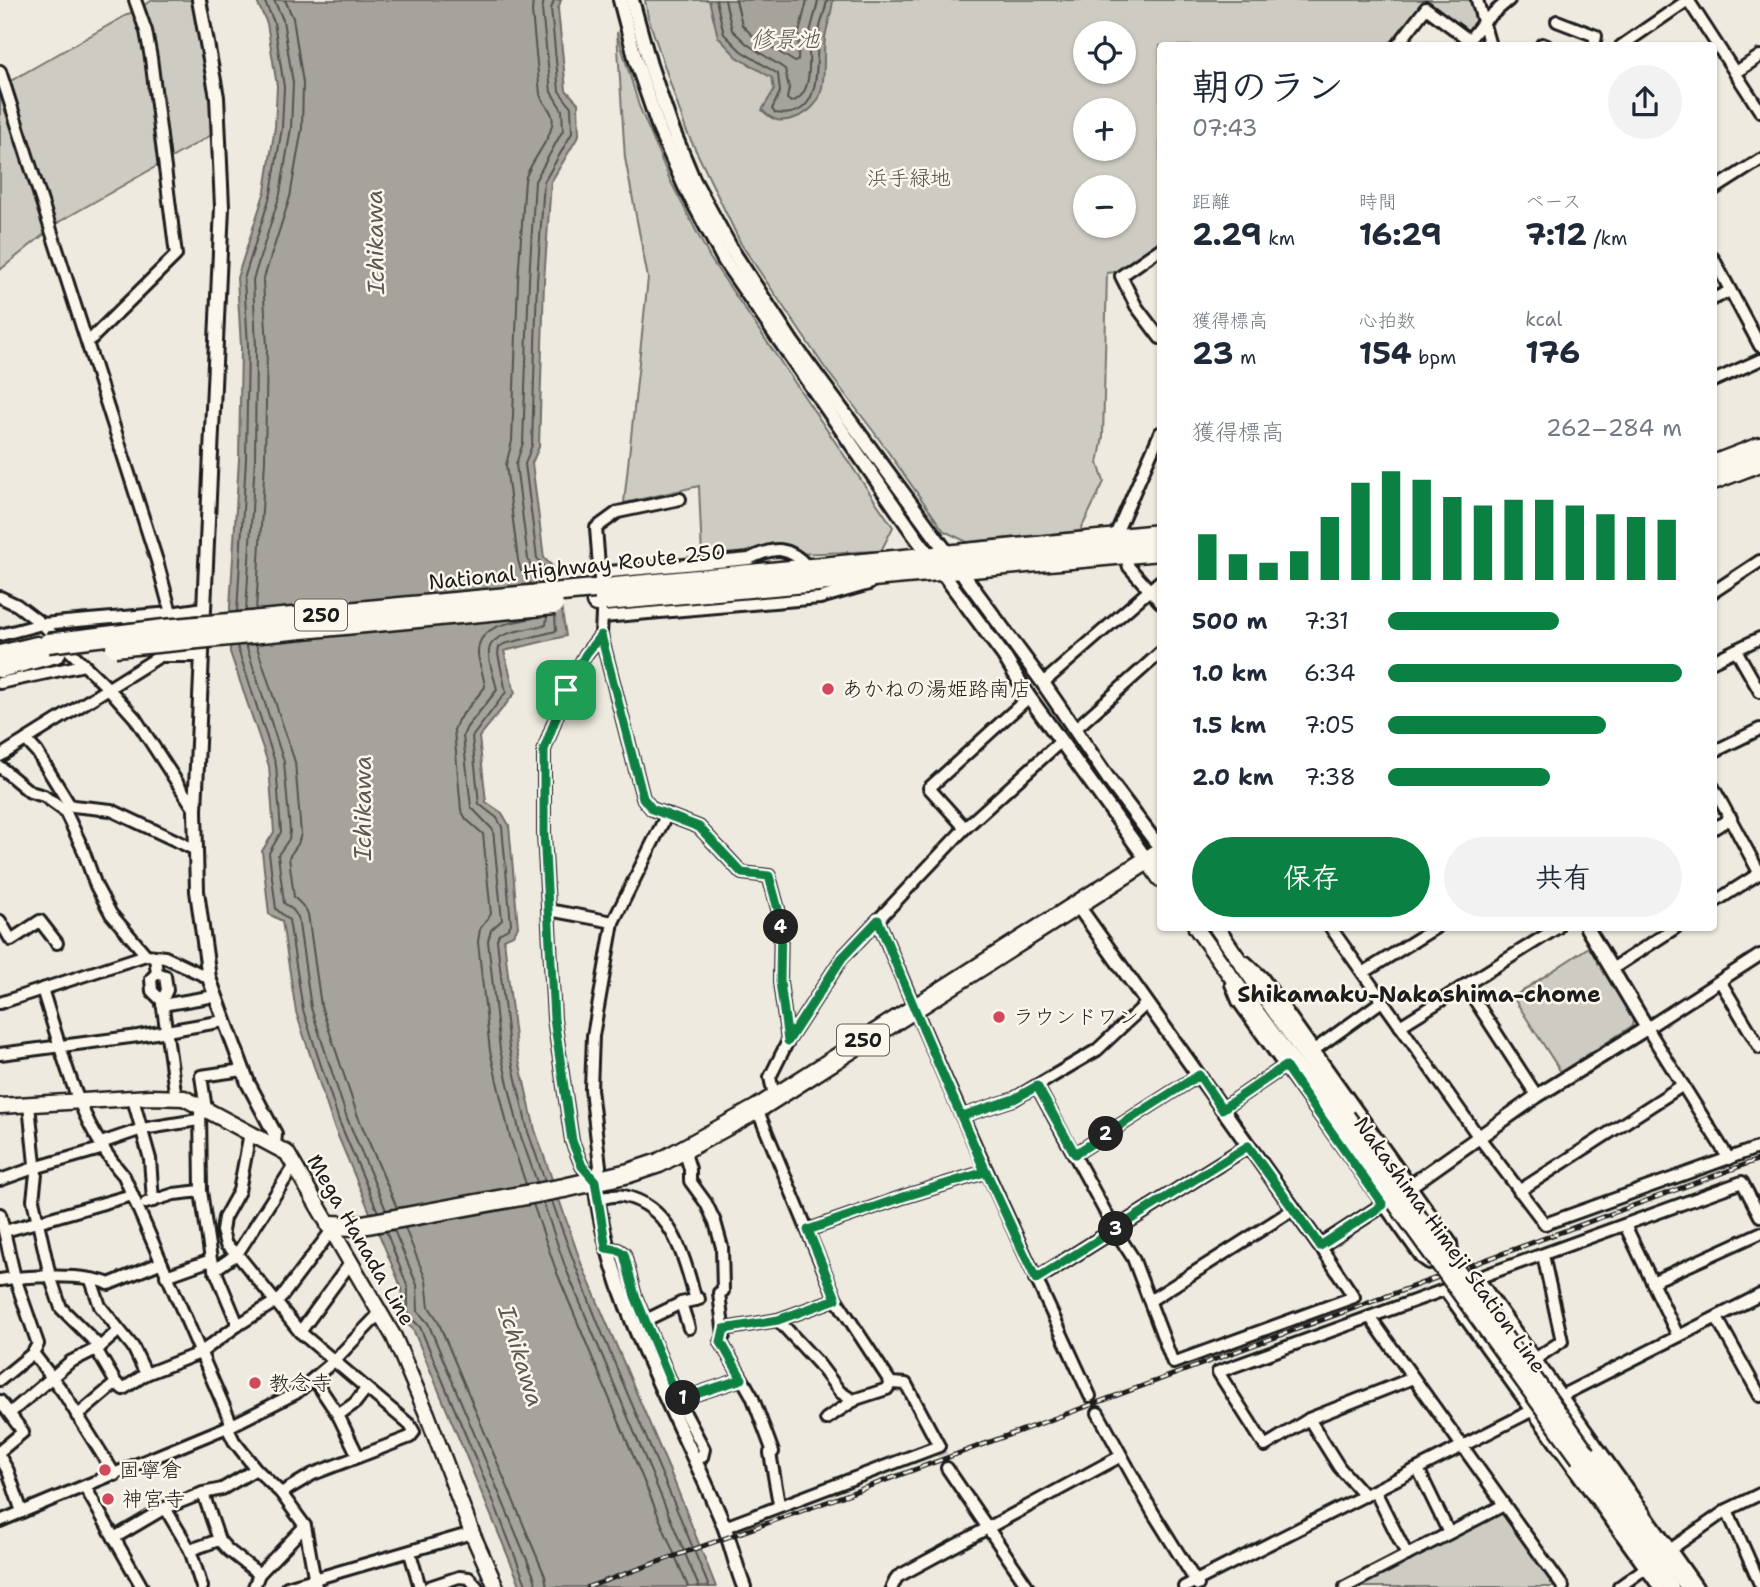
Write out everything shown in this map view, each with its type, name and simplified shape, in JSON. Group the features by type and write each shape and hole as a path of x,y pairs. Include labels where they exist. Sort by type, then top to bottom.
{"highway":[{"path":"1717,463 1760,447"},
{"path":"1717,478 1760,462"},
{"name":"National Highway Route 250","path":"0,655 599,596 884,576 944,563 1157,534"},
{"name":"National Highway Route 250","path":"599,596 808,567 944,563 1157,551"},
{"name":"National Highway Route 250","path":"0,668 52,648"},
{"name":"250","path":"331,1228 357,1226 564,1188 659,1163 757,1109 1078,906 1156,853"}],"main road":[{"name":"Nakashima Himeji Station Line","path":"1198,931 1342,1119 1584,1456 1671,1587"},
{"name":"Nakashima Himeji Station Line","path":"1219,931 1342,1119"},
{"name":"Mega Hanada Line","path":"0,1106 184,1098 201,1112 250,1133 286,1153 295,1164 394,1337 496,1587"},
{"name":"Nakashima Himeji Station Line","path":"1584,1456 1688,1587"}],"street":[{"path":"88,342 176,255 151,58 146,31 135,0"},
{"path":"199,0 217,97 222,207 195,810 197,891 209,978 243,1070 275,1134 274,1145"},
{"path":"620,0 636,61 660,131 685,187 737,269 944,563 1042,683 1156,853"},
{"path":"632,0 650,65 694,181 737,269 792,342 944,563 1060,742 1156,853"},
{"path":"1477,0 1487,42"},
{"path":"1468,42 1484,21 1509,0"},
{"path":"1627,42 1688,0 1715,42"},
{"path":"1400,42 1426,8 1466,42"},
{"path":"1557,21 1596,36 1595,42"},
{"path":"1717,45 1760,111"},
{"path":"1735,73 1760,56"},
{"path":"1,77 47,224 88,342 171,613"},
{"path":"1717,187 1760,160"},
{"path":"1157,251 1121,276 1136,306 1157,334"},
{"path":"1717,266 1760,346"},
{"path":"1717,297 1730,291"},
{"path":"1717,379 1760,360"},
{"path":"1114,538 1157,440"},
{"path":"680,499 618,512 596,528 601,635 643,798 652,809 699,827 742,873 769,876 781,920 780,982 788,1041"},
{"path":"1125,554 1129,567 1157,599"},
{"path":"1717,589 1760,561"},
{"path":"1042,683 1157,584"},
{"path":"0,597 17,605 42,624 135,718 195,810"},
{"path":"0,635 42,624 204,608"},
{"path":"595,1181 582,1166 572,1141 554,1019 544,833 544,750 566,690 586,654 601,635"},
{"path":"1717,659 1760,638"},
{"path":"1736,650 1760,692"},
{"path":"0,756 160,656 201,656"},
{"path":"1075,729 1157,656"},
{"path":"0,682 84,665"},
{"path":"965,828 929,788 1029,697"},
{"path":"1717,750 1760,729"},
{"path":"26,740 37,752 69,804 111,810 196,850"},
{"path":"774,1097 770,1077 788,1041 842,958 965,828 1060,742"},
{"path":"0,767 30,792 44,796 65,811 107,908 150,956 157,973 151,979 152,991 162,1003 176,1098"},
{"path":"1717,794 1760,874 1717,901"},
{"path":"667,814 659,835 613,922 593,1036 591,1089 600,1166 595,1181 606,1248 661,1387 725,1527 744,1587"},
{"path":"1717,827 1731,818"},
{"path":"1037,1086 1133,1258 1173,1363 1354,1297 1078,906"},
{"path":"549,910 613,922"},
{"path":"878,920 985,1172 1090,1396"},
{"path":"0,921 11,940 40,921 57,943"},
{"path":"1333,931 1478,1136 1545,1224 1760,1147"},
{"path":"1363,974 1430,931"},
{"path":"1400,1026 1552,931"},
{"path":"1589,931 1728,1158"},
{"path":"1612,968 1670,931"},
{"path":"1223,965 1238,1001 1422,1258 1429,1263 1452,1251 1451,1243 1262,978 1233,951"},
{"path":"1320,1246 1537,1096 1760,955"},
{"path":"0,1003 150,956 165,957 209,978"},
{"path":"1720,981 1760,1048"},
{"path":"1465,985 1537,1096"},
{"path":"42,989 79,1102 111,1161 124,1176 200,1353 234,1441 256,1469 281,1493 305,1526 314,1583"},
{"path":"162,1003 215,996"},
{"path":"1314,1050 1382,1001"},
{"path":"962,1116 1014,1099 1097,1050 1147,1003"},
{"path":"0,1054 224,1021"},
{"path":"1222,1109 1285,1066"},
{"path":"239,1325 212,1265 206,1229 201,1191 201,1076 243,1070"},
{"path":"1075,1154 1199,1075"},
{"path":"1519,1191 1683,1085"},
{"path":"134,1099 150,1159 153,1201"},
{"path":"29,1104 36,1174 33,1200 50,1276 61,1308 98,1348 116,1383 123,1389 146,1374 200,1353 276,1303 331,1228"},
{"path":"757,1109 836,1299 891,1383"},
{"path":"0,1180 102,1146 142,1129 201,1112"},
{"path":"250,1133 239,1191 224,1219 222,1231 226,1245 237,1254 300,1332 410,1425 414,1432 410,1437 313,1474 281,1493"},
{"path":"1036,1279 1248,1146"},
{"path":"684,1150 690,1169 690,1181 706,1203 722,1247 723,1291 719,1293 724,1329 721,1342 752,1396 773,1452 771,1453 779,1504"},
{"path":"166,1276 212,1265 237,1254 295,1164"},
{"path":"808,1230 985,1172"},
{"path":"1413,1378 1309,1419 1265,1446 1218,1372 1742,1182 1760,1216"},
{"path":"137,1206 174,1194 201,1191"},
{"path":"4,1234 39,1221 132,1195"},
{"path":"597,1199 622,1195 640,1202 661,1216 672,1229 698,1299 681,1303 646,1320"},
{"path":"1151,1300 1294,1209"},
{"path":"0,1213 15,1278 38,1344 33,1353 0,1380"},
{"path":"1625,1225 1678,1336"},
{"path":"206,1229 224,1228"},
{"path":"1651,1282 1760,1233"},
{"path":"606,1248 624,1254 635,1296 678,1400 704,1449 702,1457 695,1459"},
{"path":"1535,1359 1562,1341 1544,1255"},
{"path":"300,1332 351,1262"},
{"path":"0,1280 50,1276 102,1280 109,1284 160,1263"},
{"path":"1477,1278 1697,1587"},
{"path":"90,1280 100,1306 133,1347 146,1374"},
{"path":"1445,1290 1658,1587"},
{"path":"1184,1587 1197,1584 1760,1295"},
{"path":"724,1329 778,1320 836,1299"},
{"path":"681,1303 690,1328"},
{"path":"0,1521 229,1426 296,1393 333,1362 380,1313"},
{"path":"1370,1317 1563,1587"},
{"path":"1717,1318 1760,1396"},
{"path":"778,1320 824,1370 840,1392 854,1401"},
{"path":"10,1413 70,1362 98,1348 118,1331"},
{"path":"33,1353 115,1475"},
{"path":"314,1379 338,1415 358,1456"},
{"path":"678,1400 742,1379"},
{"path":"77,1416 116,1383"},
{"path":"826,1419 854,1401 887,1389 891,1383"},
{"path":"725,1527 779,1504 939,1446 906,1384 891,1383"},
{"path":"338,1415 355,1403 366,1389"},
{"path":"0,1401 23,1432 0,1451"},
{"path":"1098,1413 1197,1584"},
{"path":"1309,1419 1339,1467 1370,1493 1407,1555"},
{"path":"892,1587 897,1577 1121,1456"},
{"path":"2,1465 22,1512"},
{"path":"947,1468 1028,1587"},
{"path":"114,1538 166,1508 203,1493 222,1489 256,1469"},
{"path":"1418,1469 1449,1533"},
{"path":"85,1487 142,1587"},
{"path":"203,1493 219,1541 259,1574"},
{"path":"1671,1549 1727,1510 1760,1494"},
{"path":"1345,1587 1504,1505"},
{"path":"166,1508 190,1550 202,1587"},
{"path":"1727,1510 1760,1584"},
{"path":"254,1587 259,1574 305,1526"},
{"path":"287,1587 314,1583 472,1533"},
{"path":"190,1550 219,1541"},
{"path":"410,1553 420,1587"},
{"path":"1619,1587 1644,1569"},
{"path":"429,1587 459,1577 469,1578 477,1587"}],"green space":[{"path":"153,0 193,0 207,74 213,134 59,222 0,270 0,87"},
{"name":"浜手緑地","path":"645,0 1472,0 1480,21 1467,34 1424,4 1393,42 1157,42 1157,246 1123,271 1107,273 1103,437 1098,463 1104,482 1080,531 967,542 944,531 825,368 741,244 686,130 648,17"},
{"path":"617,32 639,106 670,180 710,258 893,527 881,551 702,557 699,486 624,503 648,278 625,158"},
{"path":"1589,947 1633,1020 1632,1026 1561,1072 1513,997"},
{"path":"1503,1512 1560,1587 1356,1587"}],"water":[{"name":"Ichikawa","path":"256,0 561,0 558,9 566,90 578,103 579,135 551,182 544,281 539,447 532,463 544,558 555,569 566,636 504,651 515,693 479,737 486,802 502,813 509,825 518,927 513,935 504,939 516,1047 535,1130 581,1263 716,1587 521,1587 413,1329 400,1318 402,1289 333,1124 296,1012 282,921 269,914 262,851 274,832 269,766 230,652 239,459 241,346 237,278 265,191 275,127 277,86 267,23"},
{"name":"修景池","path":"709,0 833,0 825,38 823,84 815,104 807,112 781,121 773,119 762,110 774,90 772,78 737,57 718,37"}],"tunnel":[{"path":"939,1446 947,1468"}],"railway":[{"path":"588,1587 1760,1159"}],"place":[{"name":"あかねの湯姫路南店","path":"828,689"},
{"name":"ラウンドワン","path":"999,1017"},
{"name":"教念寺","path":"255,1383"},
{"name":"固寧倉","path":"105,1470"},
{"name":"神宮寺","path":"108,1499"}],"district":[{"name":"Shikamaku-Nakashima-chome","path":"1419,994"}],"route":[{"path":"566,690 544,750 544,833 554,1019 562,1084 572,1141 582,1166 595,1181 606,1248 624,1254 635,1296 678,1400 742,1379 721,1342 724,1329 778,1320 836,1299 808,1230 985,1172 962,1116 1014,1099 1037,1086 1075,1154 1199,1075 1222,1109 1285,1066 1383,1205 1320,1246 1248,1146 1036,1279 985,1172 878,920 842,958 788,1041 780,982 781,920 769,876 742,873 699,827 652,809 643,798 601,635 586,654 566,690"}]}
